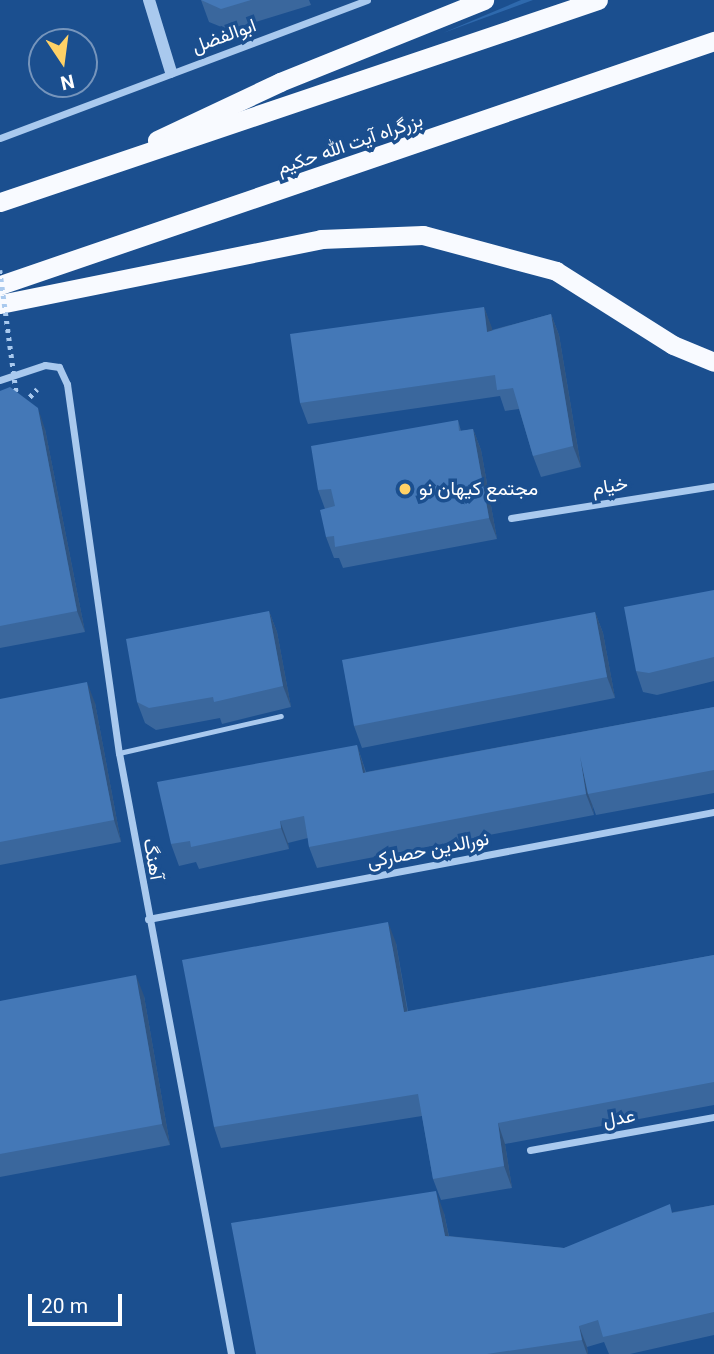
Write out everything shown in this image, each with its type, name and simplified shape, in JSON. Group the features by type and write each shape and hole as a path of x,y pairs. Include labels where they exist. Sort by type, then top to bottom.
{"highway":[{"path":"71,180 280,82 484,0"},
{"path":"0,202 598,0"},
{"name":"بزرگراه آیت الله حکیم","path":"0,285 714,41"},
{"path":"0,304 321,239 423,235 555,271 673,345 714,362"}],"street":[{"path":"149,0 171,72"},
{"name":"ابوالفضل","path":"0,138 367,0"},
{"name":"آهنگ","path":"0,380 60,367 67,384 119,753 231,1354"},
{"name":"خیام","path":"511,518 714,486"},
{"name":"نورالدین حصارکی","path":"148,919 714,812"},
{"name":"عدل","path":"530,1150 714,1117"}],"lane":[{"path":"119,753 281,716"}],"path":[{"path":"0,270 18,408"}],"shaded area":[{"path":"521,0 533,0 443,33"}],"building":[{"path":"201,0 251,0 221,9"},
{"path":"484,307 487,332 551,314 573,446 533,456 513,388 497,390 495,375 300,403 290,334"},
{"path":"10,387 38,408 77,611 0,626 0,391"},
{"name":"مجتمع کیهان نو","path":"458,420 459,431 473,429 489,518 335,547 334,536 326,537 320,510 335,506 331,489 318,490 311,446"},
{"path":"714,590 714,657 649,673 636,671 624,607"},
{"path":"269,611 283,686 214,702 213,697 149,708 137,702 126,639"},
{"path":"595,612 607,677 354,726 342,660"},
{"path":"87,682 114,820 0,842 0,699"},
{"path":"714,707 714,770 588,794 580,756 586,794 309,847 304,816 280,821 281,828 191,847 190,841 171,844 157,782 357,745 363,773"},
{"path":"388,922 404,1012 714,955 714,1082 498,1123 504,1166 433,1179 418,1094 214,1127 182,960"},
{"path":"136,975 162,1124 0,1154 0,1001"},
{"path":"436,1191 445,1236 564,1248 670,1204 672,1213 714,1205 714,1312 603,1337 598,1320 579,1326 582,1340 487,1354 256,1354 231,1223"}],"place":[{"name":"مجتمع کیهان نو","path":"405,489"}]}
